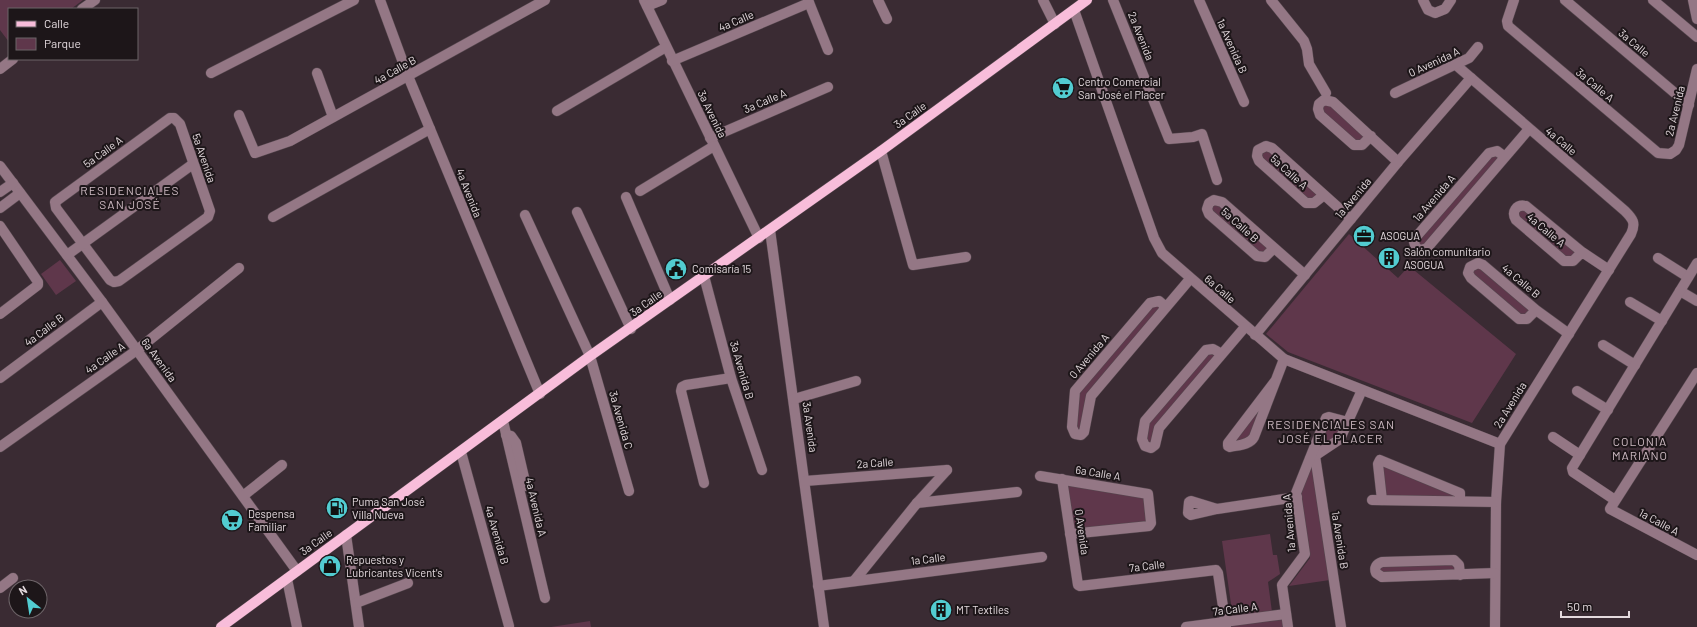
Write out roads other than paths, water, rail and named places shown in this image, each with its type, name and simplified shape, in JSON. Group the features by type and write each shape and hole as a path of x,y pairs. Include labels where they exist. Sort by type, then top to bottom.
{"main road":[{"name":"3a Calle","path":"221,627 590,356 631,329 881,151 1087,0"}],"street":[{"path":"83,8 95,0"},
{"path":"211,73 354,0"},
{"name":"4a Avenida","path":"380,0 408,76 540,394"},
{"name":"4a Calle B","path":"239,115 254,151 258,153 290,141 545,0"},
{"path":"646,3 662,0"},
{"path":"878,0 886,19"},
{"path":"1044,0 1055,24"},
{"name":"2a Avenida","path":"1113,0 1169,138 1193,137 1202,134 1217,180"},
{"name":"1a Avenida B","path":"1199,0 1244,102"},
{"path":"1271,0 1304,41 1307,49 1309,64 1326,93"},
{"path":"1423,0 1428,10 1435,13 1446,8 1451,0"},
{"name":"3a Calle A","path":"1514,0 1507,21 1508,26 1648,145 1658,152 1670,154"},
{"name":"3a Calle","path":"1565,0 1689,105"},
{"path":"1653,0 1697,37"},
{"path":"1694,0 1697,19"},
{"path":"808,1 828,50"},
{"name":"4a Calle","path":"672,61 808,1"},
{"name":"3a Avenida","path":"646,3 672,61 759,238"},
{"name":"6a Calle","path":"1074,10 1156,244 1162,253 1284,360 1500,444"},
{"path":"557,111 666,47"},
{"name":"0 Avenida A","path":"1395,93 1469,58 1478,47"},
{"path":"1,66 11,60"},
{"name":"4a Calle","path":"1456,65 1625,212 1634,222"},
{"name":"2a Avenida","path":"1670,154 1676,150 1679,145 1697,69"},
{"path":"318,74 333,117"},
{"name":"1a Avenida","path":"1255,335 1398,162 1471,78"},
{"name":"3a Calle A","path":"640,191 712,142 828,87"},
{"path":"1371,136 1362,145 1354,145 1320,115 1318,110 1319,104 1324,100 1331,100 1371,136 1398,162"},
{"name":"5a Avenida","path":"82,244 110,280 114,282 119,281 208,217 210,211 180,124 174,118 170,118"},
{"name":"5a Calle A","path":"82,244 56,208 55,202 170,118"},
{"path":"273,217 430,129"},
{"name":"1a Avenida A","path":"1505,157 1497,151 1489,153 1416,237 1414,242 1416,248 1422,250 1427,248 1505,157 1529,129"},
{"name":"5a Calle A","path":"1324,195 1314,203 1306,203 1259,161 1257,156 1258,150 1263,146 1269,147 1324,195 1351,219"},
{"path":"881,151 913,265 966,257"},
{"path":"67,255 193,164"},
{"name":"6a Avenida","path":"0,166 102,302 297,571"},
{"path":"0,192 13,183"},
{"path":"0,208 20,193"},
{"path":"626,197 670,300"},
{"name":"5a Calle B","path":"1274,248 1265,257 1257,256 1209,214 1207,209 1209,203 1214,200 1220,200 1305,275"},
{"name":"4a Calle A","path":"1582,252 1573,261 1564,261 1516,220 1514,215 1515,209 1520,206 1526,206 1582,252 1609,270"},
{"path":"577,212 631,329"},
{"name":"3a Avenida C","path":"525,215 590,356 629,491"},
{"name":"2a Avenida","path":"1494,627 1496,502 1500,444 1631,234 1634,222"},
{"path":"0,226 37,279 38,285 0,314"},
{"name":"3a Avenida","path":"770,230 824,627"},
{"path":"1658,258 1688,277"},
{"name":"4a Calle B","path":"1536,310 1527,319 1519,319 1471,278 1468,273 1470,267 1474,263 1481,264 1536,310 1569,334"},
{"path":"1697,263 1572,468 1573,472 1615,500 1697,373"},
{"name":"4a Calle A","path":"0,447 137,350 239,268"},
{"name":"3a Avenida B","path":"704,276 731,378 762,470"},
{"name":"0 Avenida A","path":"1166,307 1158,301 1150,303 1075,391 1072,427 1075,434 1081,435 1084,432 1091,396 1190,279"},
{"path":"1680,291 1697,301"},
{"name":"4a Calle B","path":"0,378 102,302"},
{"path":"1630,302 1662,321"},
{"path":"1222,354 1213,349 1206,350 1145,421 1142,439 1145,446 1152,448 1155,445 1159,428 1245,327"},
{"path":"1603,345 1635,365"},
{"path":"1276,380 1228,443 1228,446 1230,447 1253,440 1284,360"},
{"path":"704,483 681,391 682,387 686,385 731,378"},
{"path":"794,399 856,381"},
{"path":"1312,458 1340,439 1362,390"},
{"path":"1577,390 1608,410"},
{"name":"1a Avenida A","path":"1288,627 1282,585 1305,554 1296,493 1312,458 1326,418 1329,417 1348,422"},
{"name":"4a Avenida A","path":"503,421 548,597"},
{"path":"1553,437 1580,455"},
{"name":"4a Avenida B","path":"461,452 509,626"},
{"name":"1a Avenida B","path":"1312,458 1341,627"},
{"path":"1460,501 1460,493 1380,460 1378,464 1377,500 1496,502"},
{"path":"243,496 282,465"},
{"name":"2a Calle","path":"805,481 947,470 917,503"},
{"name":"6a Calle A","path":"1040,476 1146,492 1149,496 1151,523 1149,526 1070,534"},
{"name":"0 Avenida","path":"1062,479 1077,582 1080,586"},
{"path":"854,580 917,503 1017,492"},
{"path":"1217,509 1296,497"},
{"name":"1a Calle A","path":"1615,500 1610,509 1697,556"},
{"path":"346,536 359,627"},
{"name":"1a Calle","path":"818,586 854,580 1042,557"},
{"path":"1460,575 1459,565 1454,560 1382,562 1377,564 1375,569 1376,574 1382,577 1460,575 1495,573"},
{"name":"7a Calle","path":"1080,586 1216,570 1218,573 1226,625"},
{"path":"0,588 13,578"},
{"path":"287,579 297,627"},
{"path":"356,603 408,583"},
{"name":"7a Calle A","path":"1186,627 1226,625 1286,614"}],"place":[{"name":"Centro Comercial San José el Placer","path":"1063,88"},
{"name":"ASOGUA","path":"1364,236"},
{"name":"Salón comunitario ASOGUA","path":"1389,258"},
{"name":"Comisaría 15","path":"676,269"},
{"name":"Puma San José Villa Nueva","path":"337,508"},
{"name":"Despensa Familiar","path":"232,520"},
{"name":"Repuestos y Lubricantes Vicent's","path":"330,566"},
{"name":"MT Textiles","path":"941,610"}],"district":[{"name":"RESIDENCIALES SAN JOSÉ","path":"130,198"},
{"name":"RESIDENCIALES SAN JOSÉ EL PLACER","path":"1331,432"},
{"name":"COLONIA MARIANO","path":"1640,449"}]}
